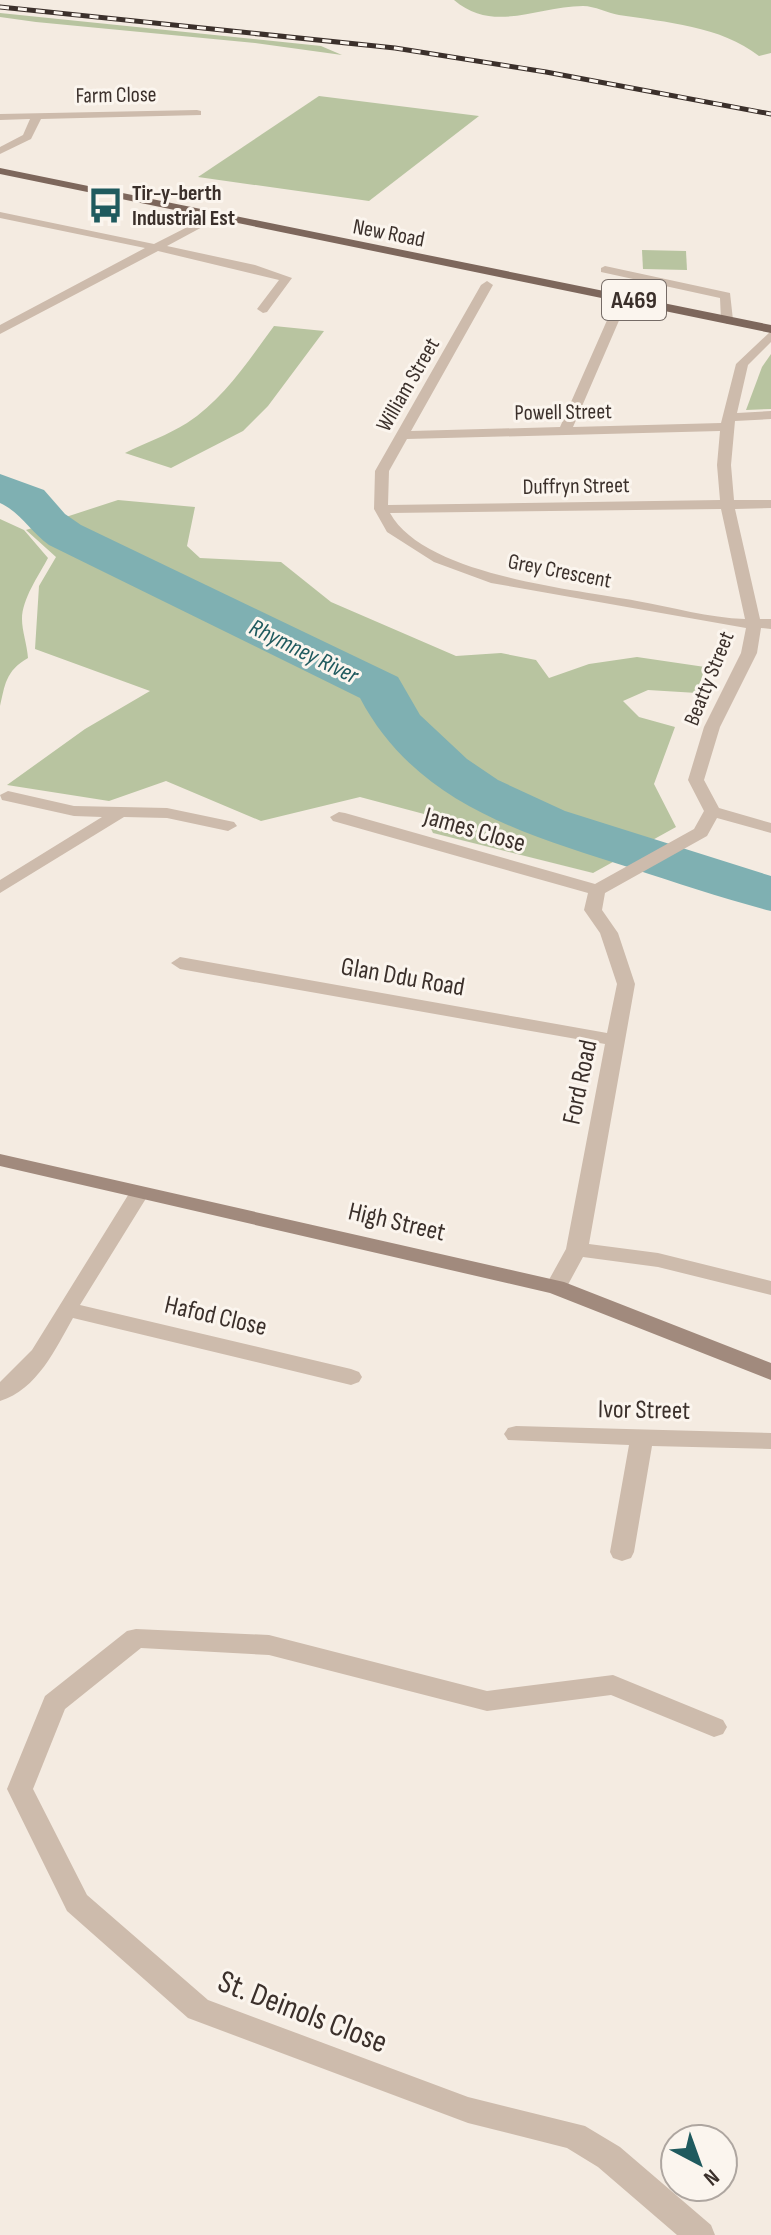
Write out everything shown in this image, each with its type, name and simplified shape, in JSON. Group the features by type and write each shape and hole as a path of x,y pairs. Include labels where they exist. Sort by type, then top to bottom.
{"main road":[{"name":"New Road","path":"0,171 771,329"},
{"name":"High Street","path":"0,1160 556,1287 771,1372"}],"street":[{"name":"Farm Close","path":"0,117 36,118 180,108 197,113"},
{"path":"0,151 27,137 36,118"},
{"path":"0,215 251,267 286,278 263,309"},
{"path":"0,330 215,216"},
{"path":"605,270 726,296 727,320"},
{"name":"William Street","path":"381,509 382,471 487,285"},
{"path":"565,430 618,309"},
{"name":"Beatty Street","path":"712,811 696,780 712,727 749,653 754,625 727,504 724,465 728,422 742,364 771,335"},
{"name":"Powell Street","path":"401,435 728,422 771,415"},
{"name":"Duffryn Street","path":"381,509 771,504"},
{"name":"Grey Crescent","path":"381,509 392,529 412,544 439,559 496,580 607,602 754,625 771,624"},
{"path":"8,796 74,811 117,815 167,813 228,826"},
{"path":"606,886 701,832 712,811 771,828"},
{"path":"0,888 117,815"},
{"name":"James Close","path":"339,817 606,886"},
{"name":"Ford Road","path":"556,1287 577,1249 626,984 609,933 593,910 606,886"},
{"name":"Glan Ddu Road","path":"180,963 616,1040"},
{"path":"0,1393 14,1385 41,1358 67,1309 140,1192"},
{"path":"577,1249 658,1260 771,1288"},
{"name":"Hafod Close","path":"67,1309 351,1377"},
{"name":"Ivor Street","path":"516,1434 771,1441"},
{"path":"622,1552 642,1437"},
{"name":"St. Deinols Close","path":"700,2235 609,2157 574,2136 468,2110 198,2009 77,1903 20,1789 54,1703 136,1638 269,1645 487,1701 613,1685 714,1727"}],"green space":[{"path":"454,0 771,0 771,53 759,56 728,38 710,32 588,6 500,17 469,10"},
{"path":"0,13 321,46 342,55 255,43 36,22 0,17"},
{"path":"319,96 479,116 369,201 198,177"},
{"path":"642,250 686,251 687,270 643,269"},
{"path":"274,326 324,331 268,406 243,431 171,468 125,453 200,414 235,379"},
{"path":"771,354 771,409 746,410 762,367"},
{"path":"118,500 195,507 187,546 200,558 281,562 331,602 456,656 501,653 536,660 549,678 589,664 637,657 705,667 697,693 648,690 623,701 639,717 675,727 654,784 676,827 593,873 433,833 424,814 360,797 261,821 166,781 109,801 7,785 85,729 150,691 35,649 39,586 56,557 26,530"},
{"path":"0,519 24,530 48,558 23,611 28,658 10,674 0,706"}],"waterway":[{"name":"Rhymney River","path":"0,487 28,499 49,524 65,535 380,688 399,723 448,770 479,791 546,823 771,894"}],"railway":[{"path":"0,7 395,48 546,72 771,114"}],"place":[{"name":"Tir-y-berth Industrial Est","path":"106,205"}]}
